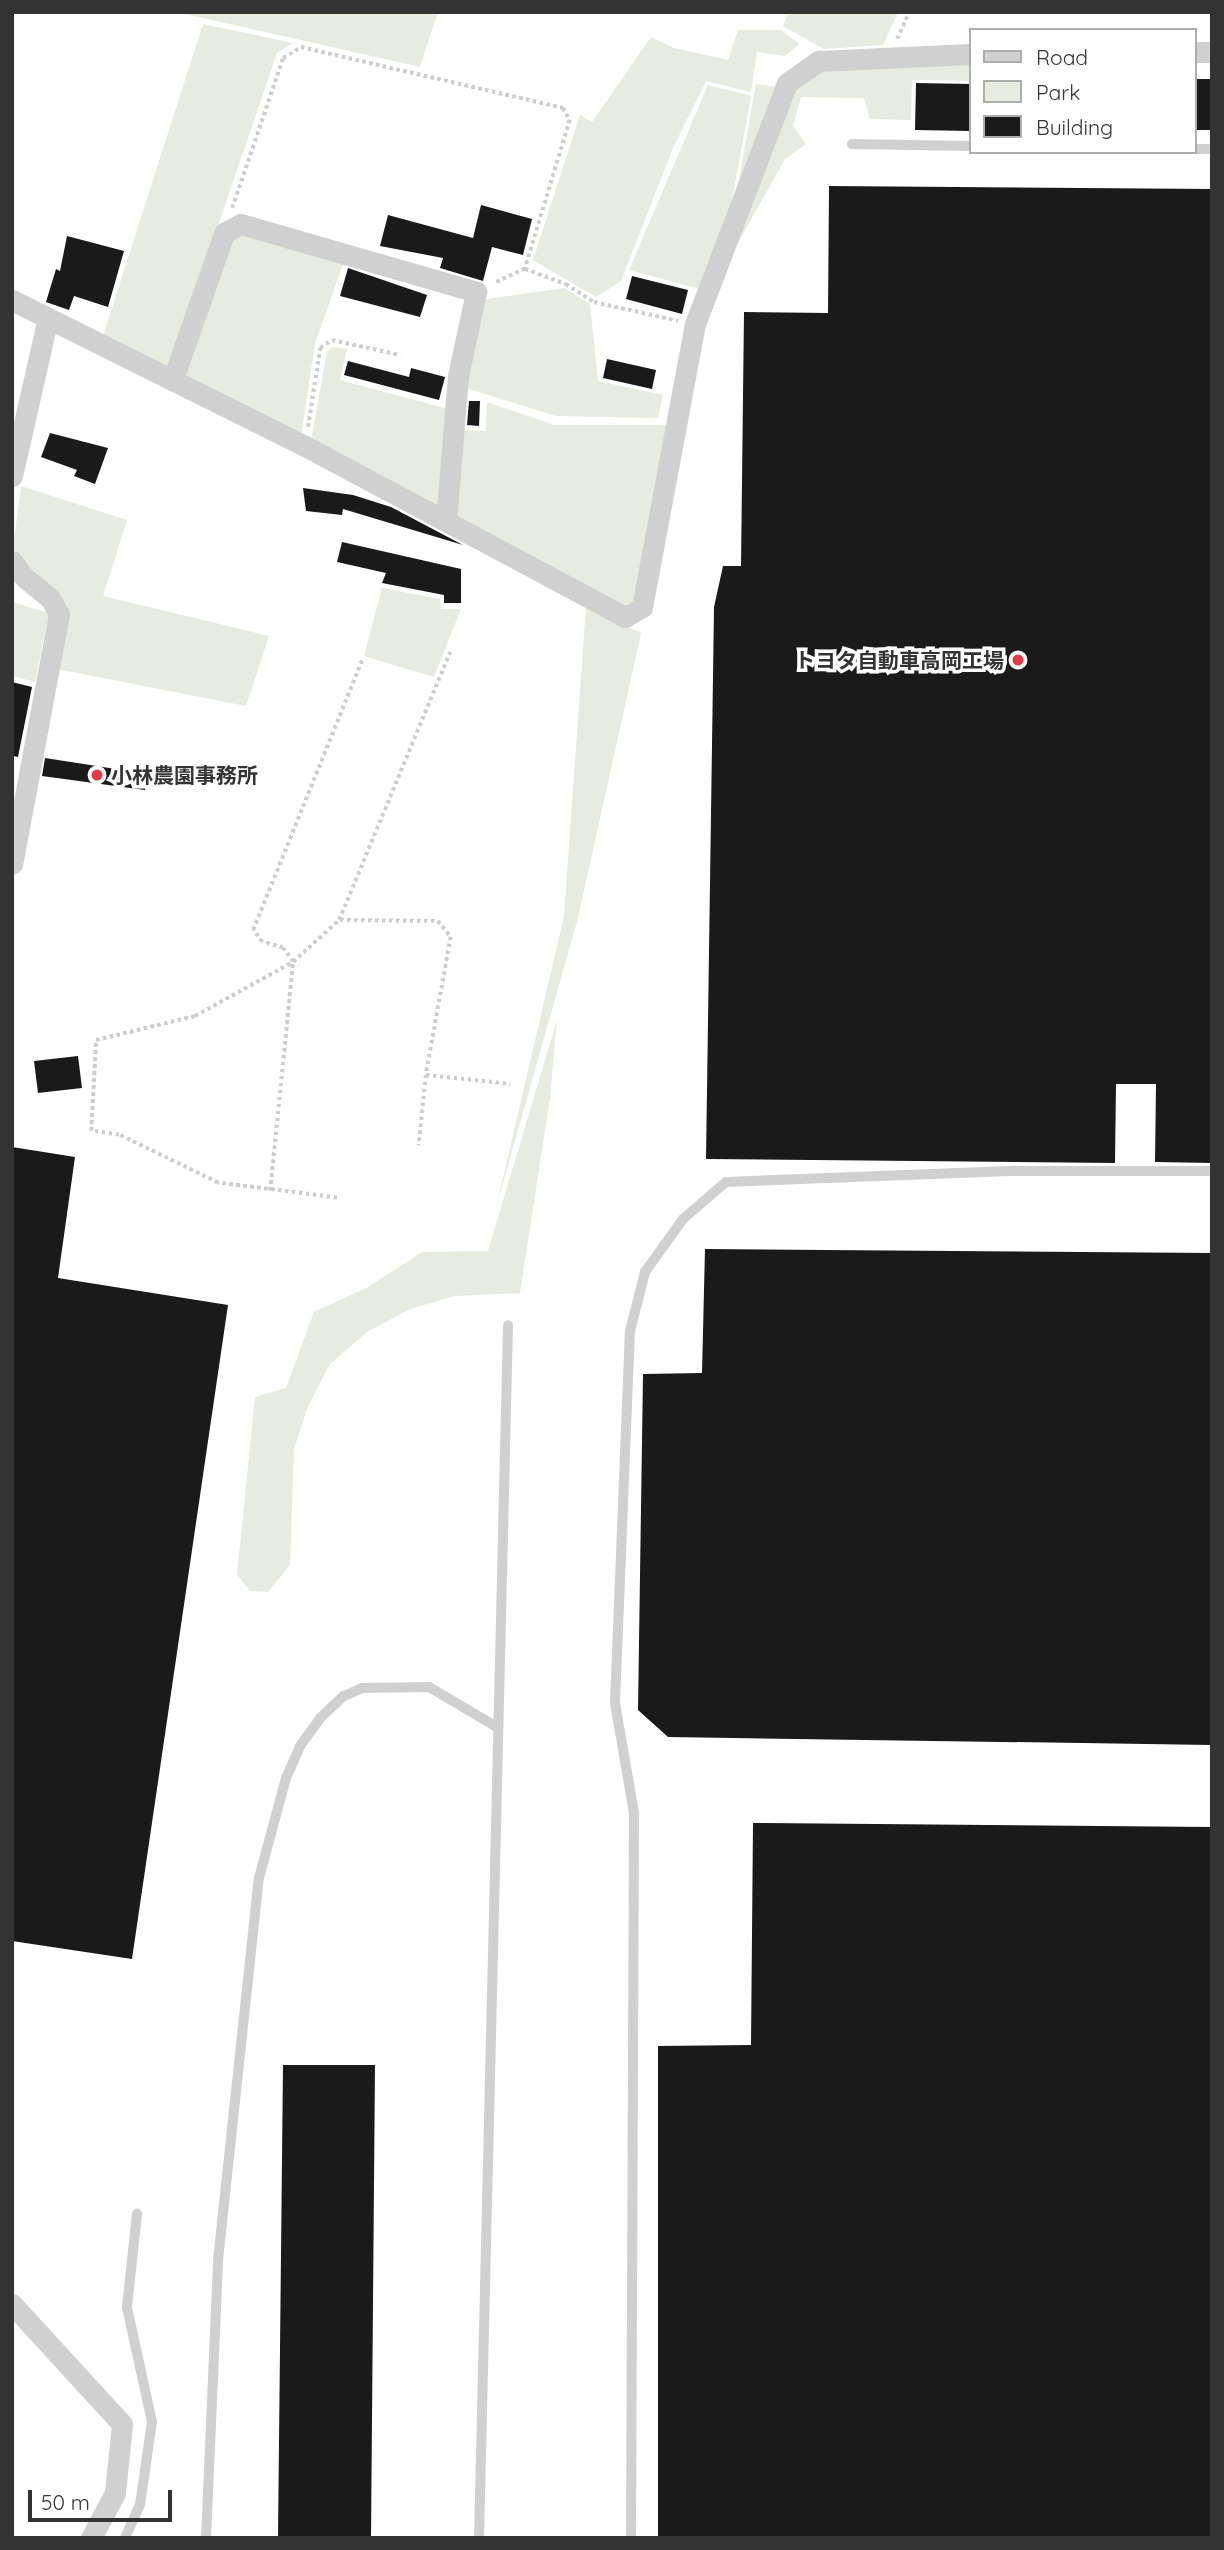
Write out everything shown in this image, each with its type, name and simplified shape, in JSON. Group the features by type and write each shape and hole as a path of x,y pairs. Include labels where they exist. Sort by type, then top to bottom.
{"street":[{"path":"12,300 305,446 625,617 642,607 695,324 787,83 819,61 890,55 968,54"},
{"path":"173,379 224,233 241,224 476,292 457,376 446,522"},
{"path":"12,476 48,318"},
{"path":"12,561 24,578 50,598 59,614 12,864"},
{"path":"12,2304 122,2424 115,2493 91,2538"}],"lane":[{"path":"852,144 968,146"},
{"path":"631,2538 634,1813 615,1703 630,1331 645,1272 683,1219 726,1182 1016,1171 1212,1171"},
{"path":"479,2538 508,1325"},
{"path":"206,2538 218,2260 250,1955 259,1878 286,1778 300,1746 320,1718 344,1696 362,1688 429,1687 497,1727"},
{"path":"125,2538 140,2505 152,2422 127,2307 137,2214"}],"path":[{"path":"890,55 909,12"},
{"path":"224,233 283,58 301,47 563,108 570,120 525,269"},
{"path":"476,292 525,269 566,284 594,302 695,324"},
{"path":"305,446 320,348 332,340 400,355"},
{"path":"337,1198 218,1183 120,1135 91,1131 96,1040 195,1016 293,962 339,920 450,652"},
{"path":"270,1191 293,962 283,948 262,942 253,930 362,660"},
{"path":"339,920 438,921 451,937 426,1075 419,1146"},
{"path":"426,1075 511,1084"}],"green space":[{"path":"176,12 438,12 420,67"},
{"path":"789,12 898,12 883,45 824,49 783,26"},
{"path":"203,24 293,43 277,53 169,369 103,336"},
{"path":"738,30 781,30 799,44 785,56 757,52 751,92 706,81 673,148 621,281 596,297 533,260 580,115 592,122 651,37 674,48 728,60"},
{"path":"968,60 968,81 912,80 911,120 870,119 864,98 801,97 793,126 806,144 785,159 739,241 734,239 791,87 821,66"},
{"path":"756,84 777,87 734,208"},
{"path":"708,85 751,96 728,222 700,289 629,270"},
{"path":"242,232 344,262 315,343 301,437 181,375 230,238"},
{"path":"565,288 590,304 598,381 663,395 658,418 556,416 463,387 480,300"},
{"path":"334,347 347,349 340,380 448,409 440,510 311,442 327,351"},
{"path":"487,402 554,425 667,425 633,601 624,605 456,515 462,430 486,431"},
{"path":"21,486 127,520 103,596 269,636 246,706 57,669 68,615 13,548"},
{"path":"382,588 440,599 441,609 461,609 434,677 364,656"},
{"path":"12,602 49,613 35,682 12,676"},
{"path":"586,606 641,633 578,918 496,1208 564,916"},
{"path":"557,1020 550,1098 520,1293 455,1296 410,1309 367,1332 330,1364 308,1406 294,1449 290,1565 268,1592 250,1591 237,1575 255,1397 286,1388 314,1312 368,1287 422,1252 488,1251"}],"building":[{"path":"1196,79 1212,79 1212,130 1196,130"},
{"path":"916,83 968,84 968,131 915,130"},
{"name":"トヨタ自動車高岡工場","path":"829,186 1212,189 1212,1163 1155,1162 1156,1084 1116,1084 1115,1163 706,1159 714,607 723,566 741,566 744,312 828,313"},
{"path":"481,205 532,219 523,255 492,247 483,281 440,268 443,258 380,246 388,215 473,238"},
{"path":"67,236 124,251 108,307 74,296 69,310 46,302 56,269 60,271"},
{"path":"348,268 427,295 420,317 340,296"},
{"path":"632,276 688,290 682,314 626,299"},
{"path":"607,359 656,370 652,389 603,378"},
{"path":"348,361 409,377 411,368 445,377 439,400 344,375"},
{"path":"469,401 480,401 479,426 467,425"},
{"path":"50,433 108,448 95,484 74,476 77,470 41,457"},
{"path":"303,488 353,495 391,507 463,545 343,509 342,515 306,511"},
{"path":"342,542 461,569 461,603 444,603 444,595 382,583 386,573 337,562"},
{"path":"12,682 32,687 18,757 12,756"},
{"path":"45,758 148,774 145,790 42,776"},
{"path":"78,1056 82,1088 38,1093 34,1061"},
{"path":"12,1147 75,1157 58,1278 228,1305 132,1959 12,1941"},
{"path":"705,1249 1212,1253 1212,1745 668,1737 638,1710 643,1374 702,1373"},
{"path":"753,1823 1212,1827 1212,2538 658,2538 658,2046 751,2045"},
{"path":"283,2065 375,2065 371,2538 278,2538"}],"place":[{"name":"トヨタ自動車高岡工場","path":"1018,660"},
{"name":"小林農園事務所","path":"97,775"}]}
